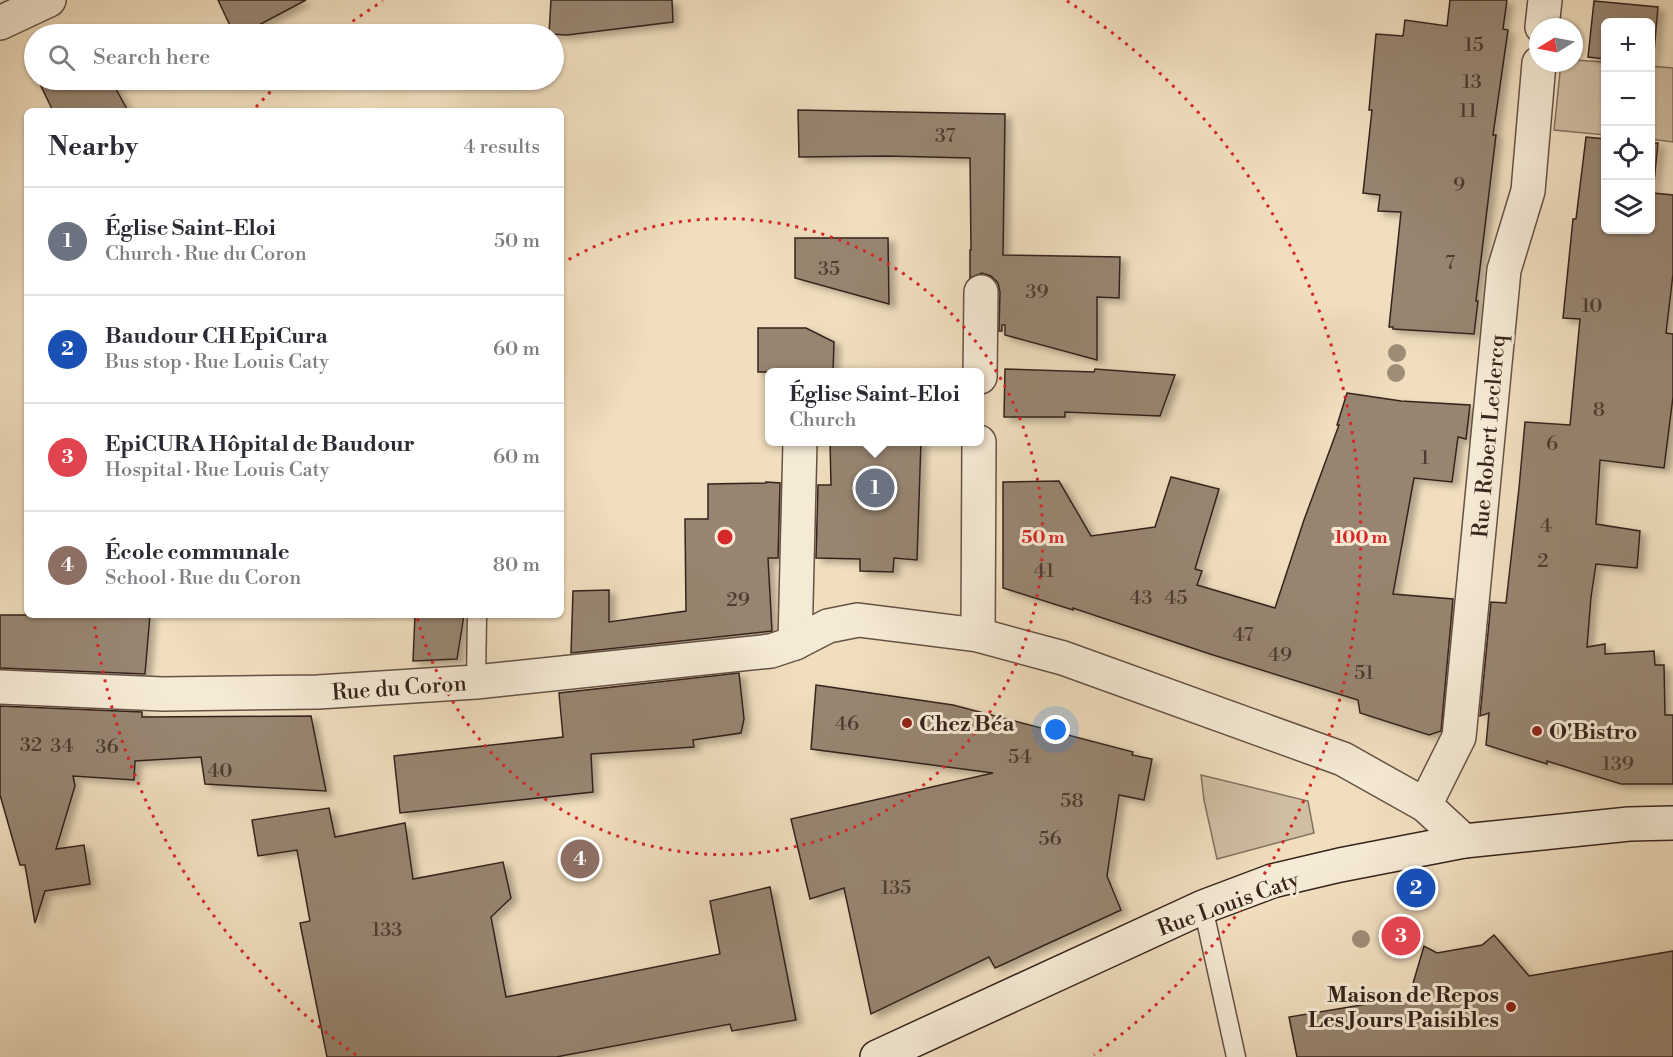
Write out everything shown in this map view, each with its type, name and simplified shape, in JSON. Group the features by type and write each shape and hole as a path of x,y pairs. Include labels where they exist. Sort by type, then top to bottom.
{"street":[{"path":"0,24 49,0"},
{"path":"1543,18 1545,0"},
{"name":"Rue Robert Leclercq","path":"1425,805 1459,737 1504,270 1528,191 1538,72"},
{"path":"980,368 981,292"},
{"path":"795,643 800,446"},
{"path":"978,635 980,446"},
{"name":"Rue du Coron","path":"0,687 163,694 318,692 476,682 771,651 795,643 828,626 858,620 978,635 1063,658 1343,759 1425,805 1464,841"},
{"name":"Rue Louis Caty","path":"877,1057 1203,907 1272,881 1464,841 1629,824 1673,823"}],"lane":[{"path":"476,682 477,618"},
{"path":"1203,907 1236,1057"}],"shaded area":[{"path":"1583,61 1601,62 1601,135 1554,130 1560,72 1583,72"},
{"path":"1655,66 1673,68 1673,142 1655,140"},
{"path":"1201,775 1308,801 1314,833 1217,859"}],"building":[{"path":"218,0 306,0 261,24 229,24"},
{"path":"551,0 672,0 673,22 567,35 564,35 564,24 550,24"},
{"path":"1450,0 1507,0 1503,29 1508,30 1493,135 1496,135 1474,334 1389,327 1401,212 1378,211 1380,195 1363,193 1372,110 1369,110 1376,34 1403,36 1405,20 1447,26"},
{"path":"1594,1 1658,7 1655,41 1655,18 1601,18 1601,59 1588,57"},
{"path":"43,90 116,90 126,108 52,108"},
{"path":"798,110 1005,114 1003,255 1120,257 1119,298 1097,297 1097,360 1005,335 1005,325 1002,325 1002,331 999,331 1000,292 998,283 991,276 982,273 970,278 970,158 799,157"},
{"path":"1586,137 1601,139 1601,234 1655,234 1655,193 1673,195 1673,274 1666,333 1673,334 1673,397 1664,468 1600,460 1596,524 1640,531 1637,568 1596,564 1587,647 1605,644 1605,654 1654,651 1655,665 1664,665 1665,715 1673,715 1673,784 1621,784 1486,745 1489,713 1480,716 1491,602 1506,603 1525,422 1570,425 1580,319 1563,318 1573,219 1576,219"},
{"path":"1655,143 1658,143 1655,173"},
{"path":"795,238 888,238 889,304 795,278"},
{"path":"758,328 806,328 834,342 833,368 765,368 765,372 758,372"},
{"path":"1005,369 1094,372 1095,369 1175,375 1160,416 1065,412 1065,417 1004,417"},
{"path":"1347,393 1401,401 1470,405 1466,439 1458,437 1452,482 1414,478 1393,594 1453,599 1441,731 1429,735 1360,713 1358,700 1073,608 1073,610 1003,588 1003,482 1059,481 1091,536 1155,527 1171,477 1219,489 1195,569 1202,571 1197,585 1275,608 1339,425 1337,425"},
{"path":"830,446 921,446 917,560 894,558 893,572 860,571 860,559 816,558 818,485 831,485"},
{"path":"780,483 778,558 768,558 772,631 571,653 573,591 609,590 609,622 686,611 685,519 708,519 708,484"},
{"path":"0,615 24,615 24,618 150,618 145,674 0,668"},
{"path":"415,618 464,618 457,659 413,661"},
{"path":"739,673 744,719 741,733 693,740 694,747 591,754 593,792 400,813 394,756 563,737 559,693"},
{"path":"816,685 953,705 1152,759 1144,800 1119,795 1107,876 1121,910 995,968 989,957 871,1014 844,888 810,899 791,819 993,773 811,749"},
{"path":"0,706 142,712 142,717 311,716 326,791 205,784 201,757 135,761 134,780 73,776 75,786 56,849 84,845 90,884 45,891 35,923 25,865 20,865 0,795"},
{"path":"329,808 335,837 405,823 413,879 503,862 511,898 491,917 506,997 720,954 710,901 770,887 796,1020 732,1031 730,1024 556,1057 327,1057 300,923 310,921 297,850 258,856 252,820"},
{"name":"Maison de Repos Les Jours Paisibles","path":"1494,935 1529,976 1673,951 1673,1057 1297,1057 1289,1017 1409,997 1424,946 1437,953 1482,945"}],"place":[{"name":"Église Saint-Eloi","path":"875,488"},
{"name":"Chez Béa","path":"907,723"},
{"name":"O'Bistro","path":"1537,731"},
{"name":"École communale","path":"580,859"},
{"name":"Baudour CH EpiCura","path":"1416,888"},
{"name":"EpiCURA Hôpital de Baudour","path":"1401,936"},
{"name":"Maison de Repos Les Jours Paisibles","path":"1511,1007"}]}
